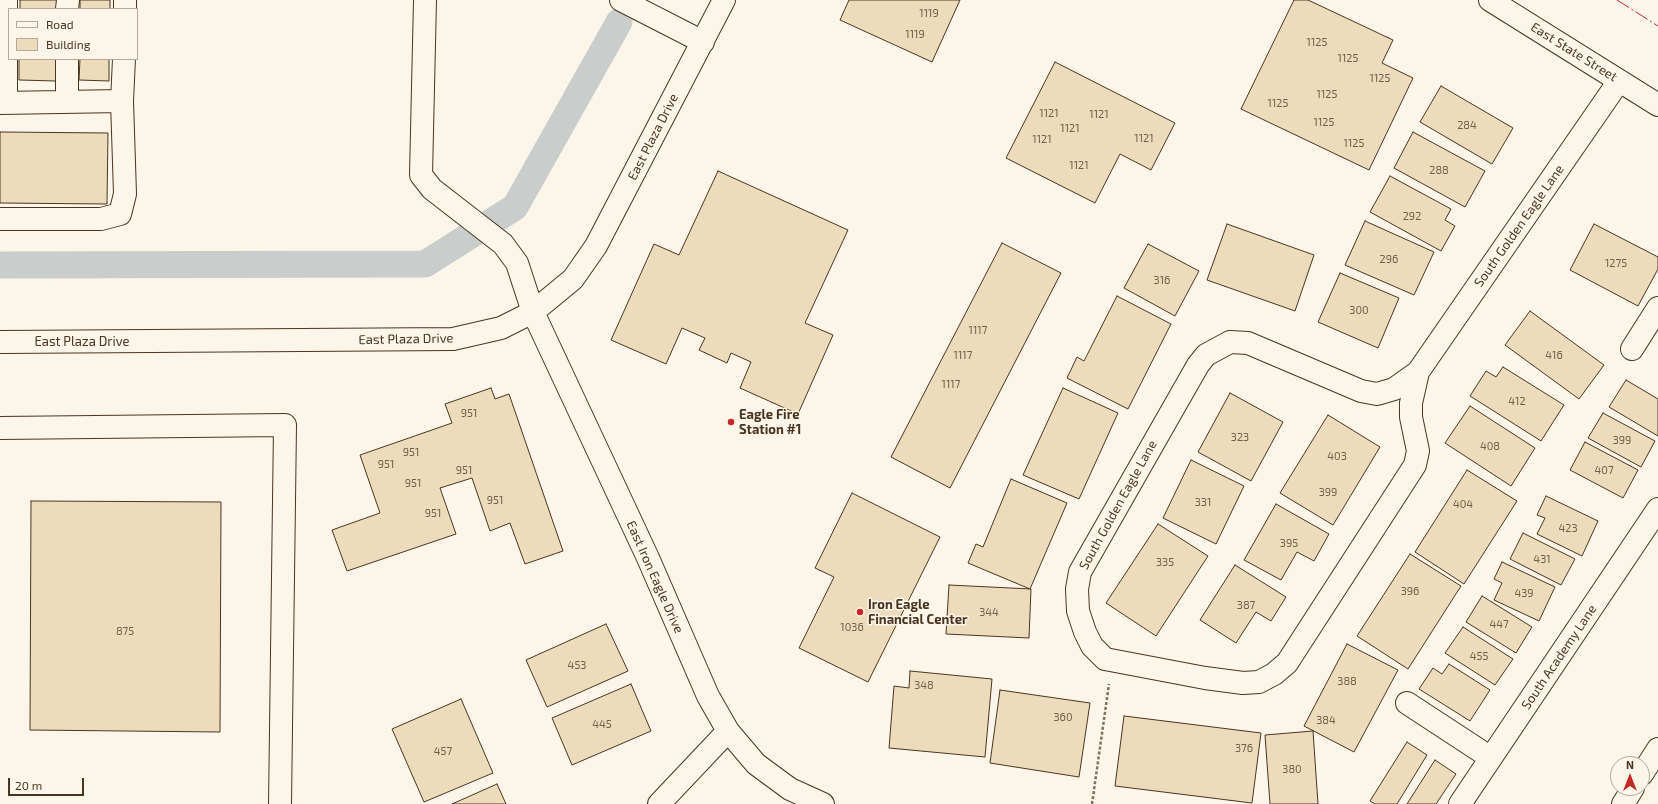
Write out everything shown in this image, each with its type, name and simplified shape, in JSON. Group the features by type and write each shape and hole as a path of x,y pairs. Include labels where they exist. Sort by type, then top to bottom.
{"street":[{"path":"6,0 3,103 122,101"},
{"name":"East Iron Eagle Drive","path":"425,0 421,175 432,189 503,244 517,263 533,312 648,558 708,696 728,731 756,764 790,789 823,804"},
{"path":"621,0 703,42"},
{"name":"East Plaza Drive","path":"0,342 453,339 498,329 533,312 573,278 596,246 724,0"},
{"name":"East State Street","path":"1490,0 1658,105"},
{"path":"66,102 67,60"},
{"path":"0,219 101,219 120,214 124,194 122,101 124,60"},
{"name":"South Golden Eagle Lane","path":"1418,372 1411,403 1411,416 1418,452 1415,464 1287,663 1274,674 1259,682 1243,683 1204,678 1105,658 1092,646 1084,632 1078,611 1077,589 1080,572 1198,365 1206,355 1230,342 1248,343 1362,391 1377,394 1394,389 1418,372 1620,81"},
{"path":"1632,349 1658,308"},
{"path":"0,428 285,425 280,804"},
{"name":"South Academy Lane","path":"1460,804 1658,509"},
{"path":"1407,703 1491,758"},
{"path":"659,804 728,731"},
{"path":"1650,762 1658,749"}],"path":[{"path":"1092,804 1112,660"}],"building":[{"path":"20,0 57,0 57,8 20,8"},
{"path":"80,0 110,0 110,8 80,8"},
{"path":"849,0 960,0 932,62 840,20"},
{"path":"1294,0 1308,0 1393,40 1382,63 1413,78 1369,170 1241,109"},
{"path":"19,60 56,60 56,81 19,80"},
{"path":"80,60 109,60 109,81 79,80"},
{"path":"1055,62 1175,123 1151,170 1120,154 1095,203 1006,158"},
{"path":"1441,86 1513,128 1492,164 1420,122"},
{"path":"0,132 108,133 107,204 0,203"},
{"path":"1413,132 1485,171 1465,207 1394,168"},
{"path":"718,171 848,230 805,323 833,335 798,414 740,388 751,362 731,353 727,363 699,350 705,338 682,328 666,364 611,340 654,244 679,255"},
{"path":"1390,176 1451,209 1445,220 1455,226 1441,251 1370,212"},
{"path":"1365,221 1434,252 1414,295 1345,265"},
{"path":"1227,224 1314,255 1295,311 1207,280"},
{"path":"1594,224 1658,257 1658,269 1638,306 1570,270"},
{"path":"1002,243 1061,273 950,488 891,457"},
{"path":"1148,244 1199,271 1175,316 1124,288"},
{"path":"1340,273 1399,298 1378,348 1318,322"},
{"path":"1117,296 1171,324 1128,409 1067,378 1077,357 1084,361"},
{"path":"1530,311 1604,365 1579,399 1505,345"},
{"path":"1503,367 1564,405 1541,441 1470,396 1486,371 1496,377"},
{"path":"1626,380 1658,399 1658,436 1609,407"},
{"path":"491,388 495,399 509,394 563,551 525,564 510,523 490,531 472,478 440,488 456,534 347,571 332,530 380,513 360,455 452,423 445,404"},
{"path":"1063,388 1118,413 1079,499 1023,475"},
{"path":"1230,393 1283,422 1251,481 1198,452"},
{"path":"1470,406 1535,448 1511,486 1445,443"},
{"path":"1603,413 1655,441 1641,467 1588,438"},
{"path":"1328,415 1380,447 1333,525 1280,493"},
{"path":"1585,442 1638,470 1623,498 1570,470"},
{"path":"1191,460 1244,486 1216,544 1163,518"},
{"path":"1467,470 1517,501 1464,584 1415,552"},
{"path":"1011,479 1067,503 1030,589 968,563 976,544 983,547"},
{"name":"Iron Eagle Financial Center","path":"852,493 940,537 868,682 799,648 834,577 815,568"},
{"path":"1546,496 1598,521 1582,556 1537,534 1545,518 1537,515"},
{"path":"31,501 221,502 220,732 30,730"},
{"path":"1276,504 1329,534 1314,561 1297,552 1281,580 1244,560"},
{"path":"1158,524 1208,556 1156,636 1106,603"},
{"path":"1523,533 1575,559 1561,585 1510,559"},
{"path":"1410,554 1461,586 1408,669 1357,636"},
{"path":"1502,562 1555,587 1539,621 1494,600 1502,583 1494,579"},
{"path":"1235,565 1286,597 1271,621 1256,612 1236,643 1200,620"},
{"path":"949,585 1031,589 1029,638 946,634"},
{"path":"1482,596 1532,627 1516,653 1466,622"},
{"path":"606,624 628,671 547,707 526,660"},
{"path":"1463,627 1513,659 1495,685 1445,653"},
{"path":"1347,644 1398,670 1354,752 1304,726"},
{"path":"1449,664 1490,690 1470,721 1419,689 1433,668 1442,674"},
{"path":"910,671 992,679 985,757 889,748 894,686 909,688"},
{"path":"631,684 651,731 572,765 552,718"},
{"path":"1000,690 1090,703 1079,777 990,763"},
{"path":"461,699 493,773 424,802 392,729"},
{"path":"1124,716 1261,733 1252,803 1115,786"},
{"path":"1313,731 1318,804 1270,804 1265,735"},
{"path":"1407,742 1427,755 1397,804 1375,804 1370,801"},
{"path":"1435,760 1456,774 1436,804 1407,804"},
{"path":"497,784 506,804 452,804"}],"waterway":[{"path":"0,265 425,264 515,207 619,22"}],"power":[{"path":"1617,0 1658,26"}],"place":[{"name":"Eagle Fire Station #1","path":"731,422"},
{"name":"Iron Eagle Financial Center","path":"860,612"}]}
